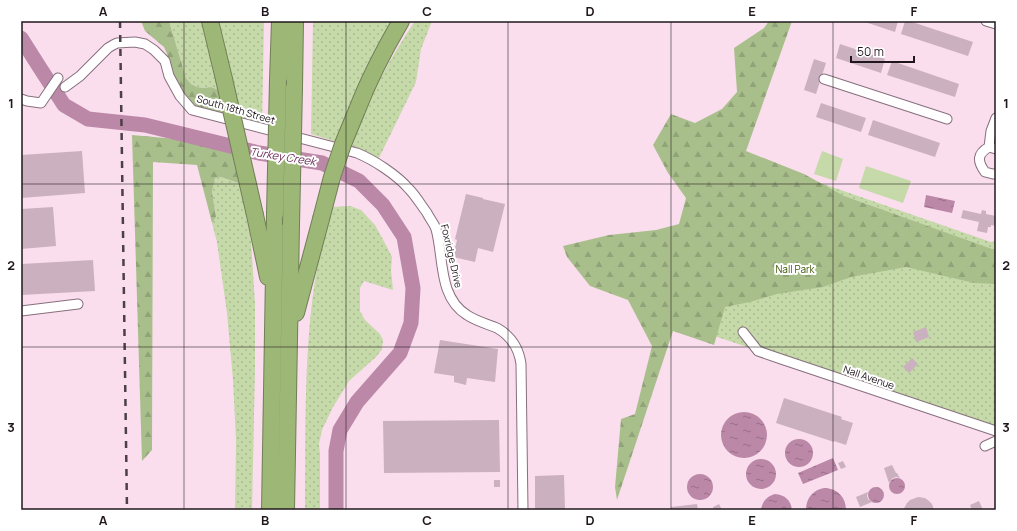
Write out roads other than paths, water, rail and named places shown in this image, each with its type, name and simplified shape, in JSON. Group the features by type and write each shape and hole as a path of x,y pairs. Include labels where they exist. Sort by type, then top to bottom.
{"highway":[{"path":"210,21 255,215 274,306"},
{"path":"270,510 280,21"},
{"path":"286,510 295,21"},
{"path":"289,338 332,177 343,144 375,68 388,42 401,21"}],"street":[{"path":"986,21 996,24"},
{"name":"South 18th Street","path":"65,87 80,76 113,44 135,42 145,44 154,50 165,61 169,76 180,96 192,110 284,135"},
{"path":"21,99 41,103 58,78"},
{"path":"824,79 947,119"},
{"path":"996,118 992,131 993,148 983,151 980,157 980,165 985,172 996,174"},
{"name":"Foxridge Drive","path":"284,135 363,155 376,162 404,184 419,200 434,224 445,284 458,308 468,316 497,328 513,342 521,364 523,510"},
{"path":"21,311 78,304"},
{"name":"Nall Avenue","path":"742,332 758,350 764,353 996,431"},
{"path":"984,446 996,441"}],"water":[{"path":"926,195 955,201 952,213 924,207"},
{"path":"740,412 748,412 757,416 763,422 767,435 763,448 757,454 748,458 740,458 731,454 725,448 721,439 721,431 725,422 731,416"},
{"path":"799,439 809,443 813,453 809,463 799,467 789,463 785,453 789,443"},
{"path":"833,458 838,470 803,484 798,473"},
{"path":"761,459 772,463 776,474 772,485 761,489 750,485 746,474 750,463"},
{"path":"700,474 710,477 713,487 710,497 700,500 690,497 687,487 690,477"},
{"path":"894,478 900,478 905,483 903,492 900,494 894,494 889,489 889,483"},
{"path":"873,487 879,487 884,492 882,501 879,503 873,503 868,498 868,492"},
{"path":"824,488 829,488 840,494 846,505 846,510 806,510 807,502 811,495"},
{"path":"775,494 787,499 792,510 761,510 762,504 765,500"}],"waterway":[{"name":"Turkey Creek","path":"21,38 64,105 88,119 145,125 259,153 322,163 359,181 383,205 404,237 413,288 411,323 400,353 357,402 340,430 336,451 336,510"}],"railway":[{"path":"120,21 127,510"}],"park label":[{"name":"Nall Park","path":"795,269"}]}
